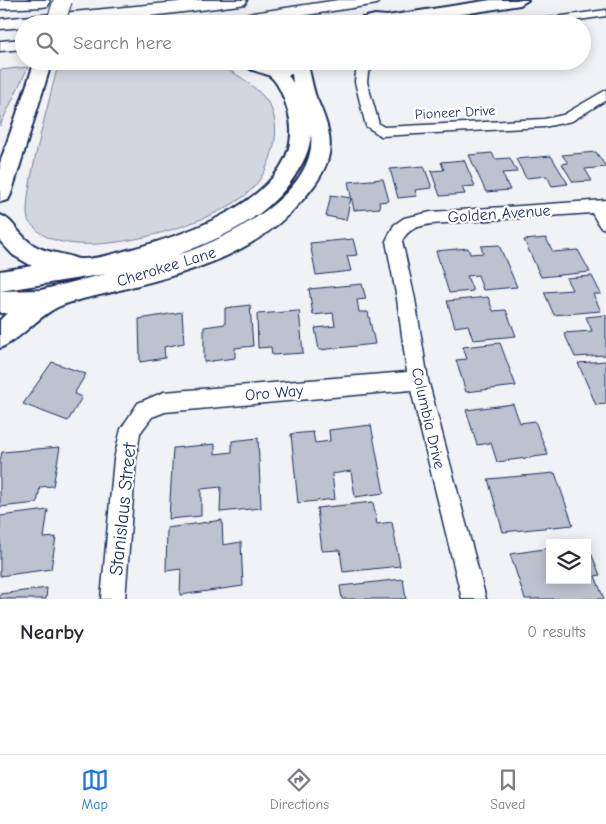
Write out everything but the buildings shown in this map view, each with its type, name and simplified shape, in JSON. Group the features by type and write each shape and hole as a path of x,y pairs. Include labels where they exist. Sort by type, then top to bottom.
{"highway":[{"path":"0,4 68,0"},
{"path":"29,15 143,0"},
{"path":"103,15 183,8 239,0"},
{"path":"273,15 371,0"},
{"path":"0,18 15,16"},
{"path":"0,24 15,23"},
{"path":"0,46 15,45"},
{"path":"0,60 15,60"}],"main road":[{"path":"58,15 63,0"},
{"path":"428,15 520,0"},
{"path":"0,194 41,70"},
{"path":"271,70 275,71"},
{"name":"Cherokee Lane","path":"0,281 83,268 163,250 235,222 268,198 283,181 302,144 299,112 283,80 275,71 278,70"},
{"name":"Cherokee Lane","path":"0,302 34,301 63,295 200,259 240,240 266,224 290,203 310,175 320,151 319,122 300,77 301,70"},
{"path":"0,224 18,248 33,257 54,264 83,268"},
{"path":"0,336 22,316 63,295"}],"street":[{"path":"591,15 606,13"},
{"name":"Pioneer Drive","path":"364,70 362,72 361,82 373,126 381,132 544,124 567,118 606,94"},
{"path":"601,206 606,223"},
{"name":"Golden Avenue","path":"397,234 400,229 410,222 431,218 601,206"},
{"name":"Columbia Drive","path":"397,234 394,241 406,299 418,380 474,599"},
{"name":"Oro Way","path":"138,421 145,410 164,402 418,380"},
{"name":"Stanislaus Street","path":"113,599 125,459 131,430 138,421"}],"shaded area":[{"path":"15,68 15,70 27,70 0,126 0,70"},
{"path":"57,70 228,70 241,77 262,95 274,116 276,128 272,153 267,166 253,188 236,202 179,227 145,237 111,243 79,244 53,240 30,223 27,208 38,145"}]}
